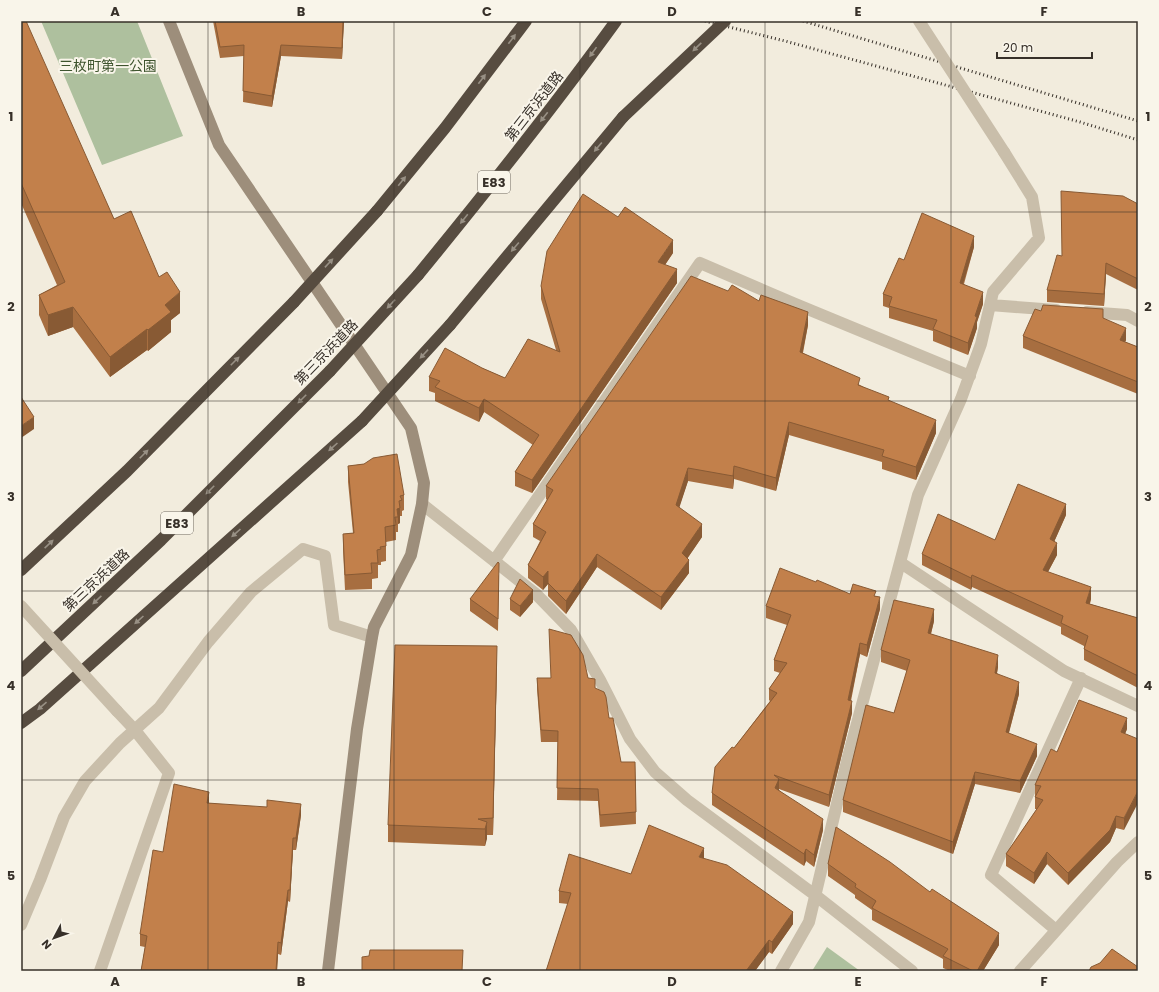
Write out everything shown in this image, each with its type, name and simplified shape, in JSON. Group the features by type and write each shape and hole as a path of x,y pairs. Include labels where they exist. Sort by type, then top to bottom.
{"highway":[{"path":"21,570 127,471 294,302 377,211 445,128 526,21"},
{"name":"第三京浜道路","path":"21,672 161,540 330,371 418,275 504,169 616,21"},
{"path":"21,723 40,709 362,421 450,325 623,117 722,22 726,21"}],"street":[{"path":"169,21 218,145 411,428 424,483 422,504 411,555 374,627 372,637 357,729 328,971"},
{"path":"781,971 809,922 848,757 901,563 918,494 961,399 982,344 993,292 1039,238 1032,197 920,21"},
{"path":"494,560 700,263 970,376"},
{"path":"990,305 1127,315 1138,321"},
{"path":"422,504 536,594 571,630 600,680 630,739 655,772 687,800 815,895 912,971"},
{"path":"21,925 64,817 85,781 134,729 158,708 208,642 251,592 303,549 325,556 334,625 372,637"},
{"path":"901,563 1064,671 1138,706"},
{"path":"21,606 134,729 169,773 100,971"},
{"path":"1056,930 991,875 1081,678"},
{"path":"1020,971 1117,862 1138,842"}],"green space":[{"name":"三枚町第一公園","path":"41,21 137,21 183,136 102,165"},
{"path":"827,947 860,971 812,971"}],"building":[{"path":"21,21 26,21 114,219 131,211 159,277 167,272 180,292 165,305 171,312 110,357 73,307 48,315 39,295 65,282 21,183"},
{"path":"215,21 343,21 342,48 281,45 272,96 243,91 244,45 220,47"},
{"path":"1061,191 1123,196 1138,204 1138,279 1106,263 1104,294 1047,290 1057,255 1062,256"},
{"path":"583,194 618,217 625,207 673,240 658,262 677,269 532,480 515,472 539,435 484,399 479,408 435,387 440,381 429,377 445,348 482,368 505,378 528,339 560,352 541,286 547,251"},
{"path":"922,213 974,236 960,283 983,292 975,316 977,317 968,343 933,329 937,320 889,306 892,297 883,294 899,258 904,260"},
{"path":"691,276 728,291 732,285 759,301 761,295 808,312 800,352 860,378 858,385 889,397 888,400 936,420 916,467 882,456 884,450 789,422 776,478 734,466 733,476 688,468 676,505 702,524 682,553 689,560 661,597 597,554 566,601 548,583 548,571 543,577 528,565 546,532 533,524 553,490 546,486"},
{"path":"1043,305 1103,309 1103,318 1126,328 1120,340 1138,347 1138,382 1023,336 1035,309 1041,311"},
{"path":"21,397 34,417 21,426"},
{"path":"397,454 404,495 400,496 402,500 399,501 400,508 397,509 398,517 395,517 396,525 385,527 386,546 380,547 381,549 377,550 378,563 371,563 372,573 345,575 343,534 354,533 348,466 364,464 373,458"},
{"path":"1018,484 1066,504 1050,539 1057,543 1043,570 1091,587 1086,603 1138,618 1138,676 1084,649 1088,636 1061,623 1063,616 972,575 971,578 922,554 938,514 995,540"},
{"path":"498,562 499,563 498,619 470,599"},
{"path":"780,568 816,582 817,580 850,594 853,584 876,591 874,596 880,597 867,645 860,643 848,700 852,701 829,795 774,775 779,779 775,788 823,819 814,855 806,849 804,854 712,793 715,767 732,747 734,748 777,693 769,689 787,663 774,660 791,615 766,606"},
{"path":"520,579 533,590 520,606 510,599"},
{"path":"894,600 934,609 928,633 998,655 995,673 1019,682 1006,732 1037,744 1020,781 975,772 953,842 843,800 866,705 894,713 910,660 881,650"},
{"path":"549,629 571,635 583,655 588,678 595,679 595,688 604,692 609,718 613,718 621,762 635,762 636,812 600,815 598,789 557,788 558,731 541,730 537,678 551,678"},
{"path":"395,645 497,646 493,818 478,819 487,822 485,829 388,825"},
{"path":"1079,700 1127,718 1121,732 1138,739 1138,791 1124,818 1116,816 1110,830 1068,873 1047,852 1034,873 1006,854 1043,800 1035,797 1041,786 1035,785 1051,749 1057,752"},
{"path":"174,784 209,792 207,803 267,807 267,800 301,804 296,838 293,838 290,890 288,890 281,943 278,942 276,971 141,971 147,936 140,934 153,850 163,852"},
{"path":"649,825 704,848 699,857 727,865 793,912 772,942 769,940 746,971 546,971 571,893 559,891 569,854 631,874"},
{"path":"836,827 890,862 930,892 932,889 999,933 977,971 973,971 943,956 948,949 872,908 876,901 855,887 856,884 828,864"},
{"path":"1112,949 1138,967 1138,971 1089,971 1091,967 1100,963"},
{"path":"370,950 463,950 462,971 362,971 362,957 369,956"}],"railway":[{"path":"705,21 785,41 1080,122 1138,140"},
{"path":"803,21 1138,121"}]}
